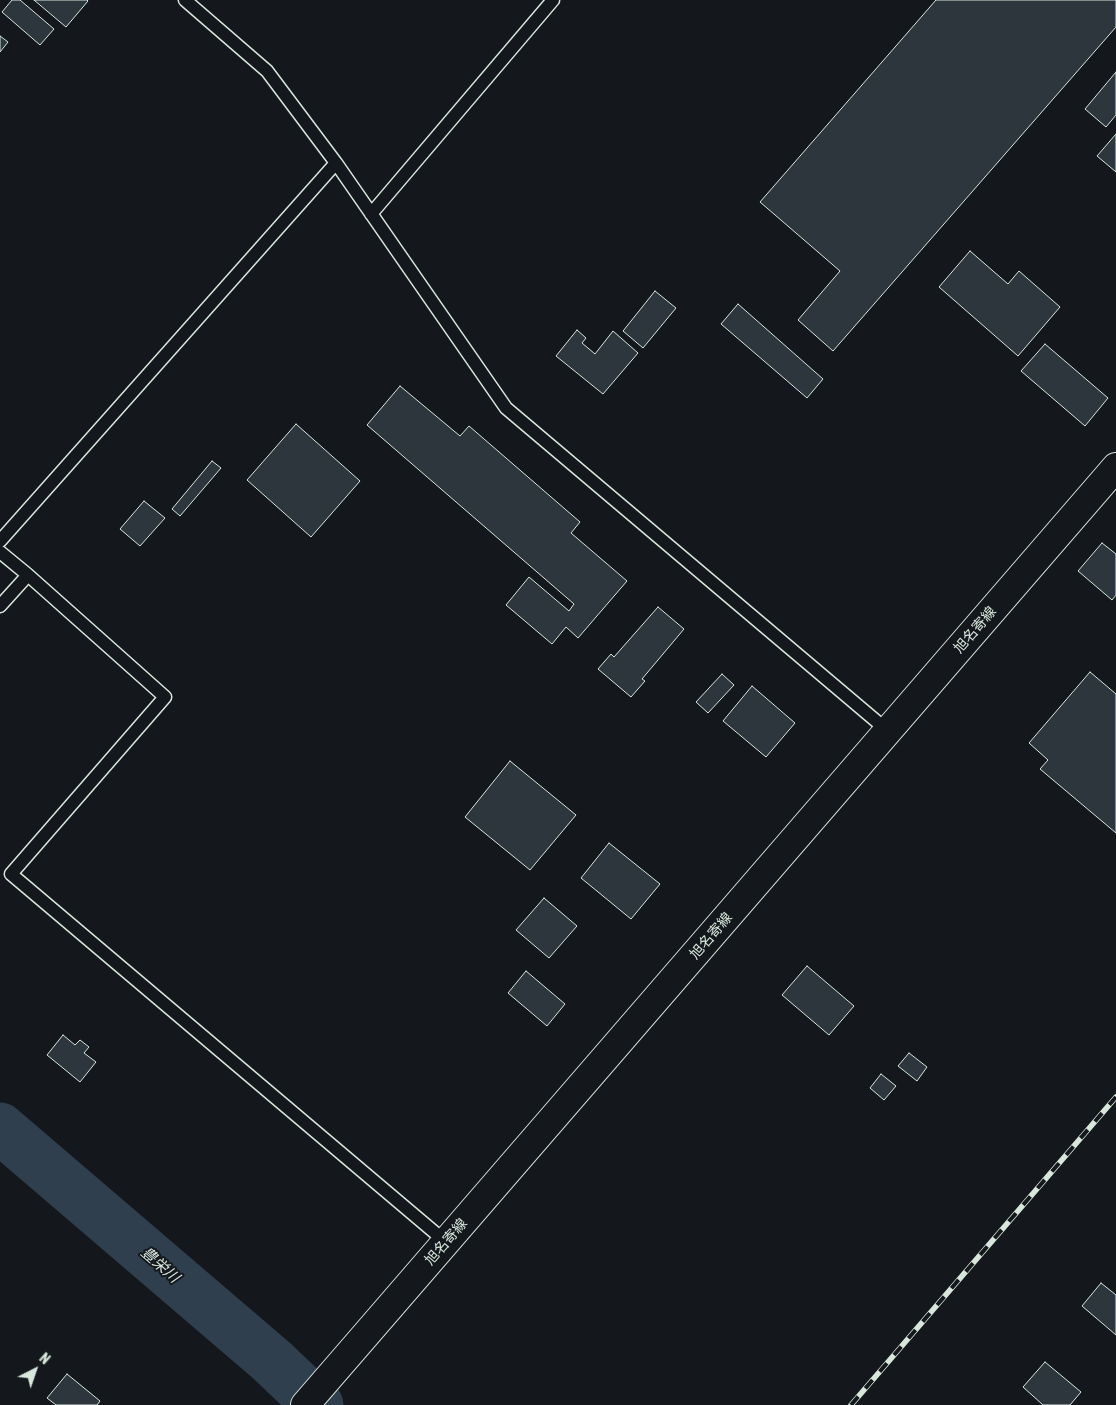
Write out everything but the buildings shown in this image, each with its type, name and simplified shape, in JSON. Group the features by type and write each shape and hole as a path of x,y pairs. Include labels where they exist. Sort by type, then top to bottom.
{"main road":[{"name":"旭名寄線","path":"305,1405 1116,467"}],"lane":[{"path":"185,0 267,71 336,163 506,408 888,731"},
{"path":"371,214 553,0"},
{"path":"0,541 336,163"},
{"path":"0,552 165,697 11,874 446,1242"},
{"path":"0,606 28,576"}],"waterway":[{"name":"豊栄川","path":"0,1128 272,1361 318,1405"}],"railway":[{"path":"851,1405 1116,1097"}]}
